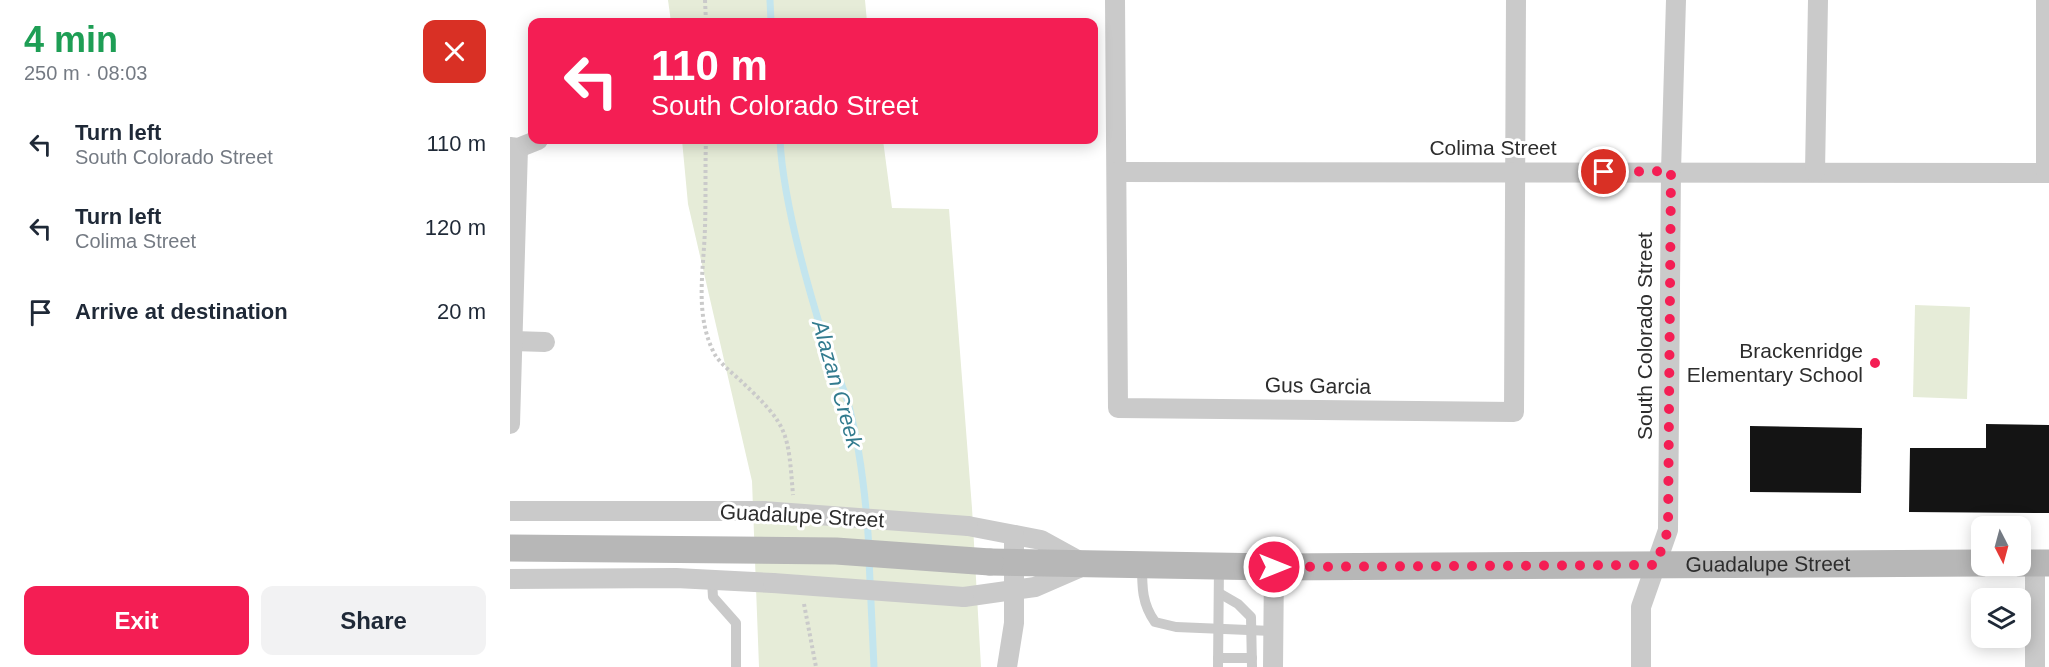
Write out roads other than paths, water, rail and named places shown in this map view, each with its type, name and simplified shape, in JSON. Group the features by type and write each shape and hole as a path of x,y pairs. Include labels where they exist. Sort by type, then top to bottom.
{"main road":[{"name":"Guadalupe Street","path":"510,548 826,550 1002,562 1274,567 1971,563"}],"street":[{"name":"Gus Garcia","path":"1115,0 1118,408 1514,412 1516,0"},
{"name":"South Colorado Street","path":"1641,667 1641,607 1668,530 1671,171 1676,0"},
{"path":"1815,172 1818,0"},
{"path":"2046,0 2048,173"},
{"path":"510,424 513,342 514,148"},
{"name":"Colima Street","path":"1118,171 2048,173"},
{"path":"513,342 545,342"},
{"name":"Guadalupe Street","path":"510,511 763,511 968,526 1041,540 1086,564"},
{"path":"1007,667 1014,623 1014,592 1002,562 1014,535"},
{"path":"2035,563 2035,667"},
{"name":"Guadalupe Street","path":"510,579 676,578 964,597 1014,592 1035,587 1086,564"},
{"path":"1273,667 1274,567"}],"lane":[{"path":"1142,565 1142,592 1146,610 1155,622 1176,627 1218,630 1273,630"},
{"path":"1218,593 1246,611 1251,617 1252,663 1218,663 1218,593 1219,566"},
{"path":"712,581 713,597 736,623 736,667"}],"waterway":[{"name":"Alazan Creek","path":"770,0 771,18"},
{"name":"Alazan Creek","path":"780,144 790,214 803,266 824,339 846,395 853,421 862,475 869,548"},
{"name":"Alazan Creek","path":"869,559 874,667"}],"place":[{"name":"Brackenridge Elementary School","path":"1875,363"}]}
